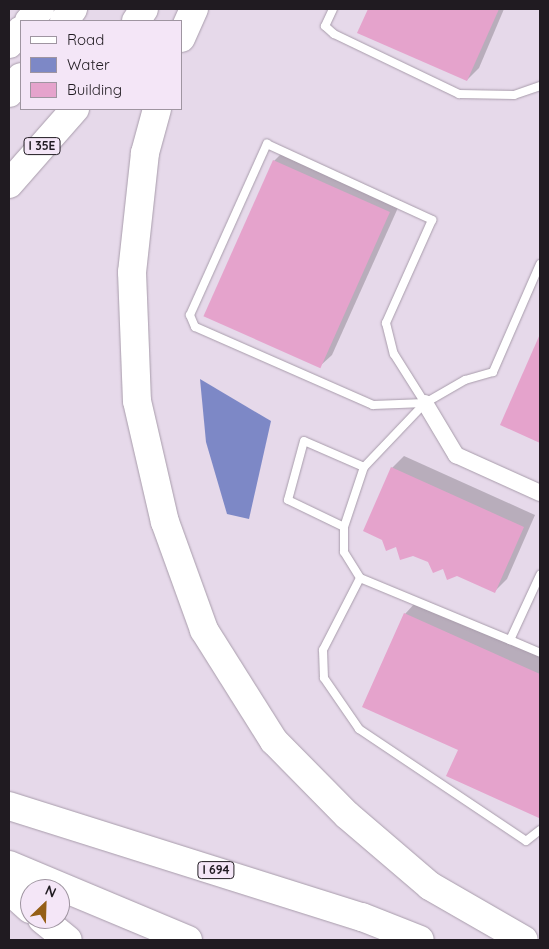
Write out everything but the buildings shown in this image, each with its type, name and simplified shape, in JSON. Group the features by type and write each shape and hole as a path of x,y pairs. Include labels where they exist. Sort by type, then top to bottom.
{"highway":[{"path":"30,20 40,9"},
{"path":"65,20 73,9"},
{"path":"137,20 144,9"},
{"path":"182,36 194,9"},
{"path":"9,44 20,31"},
{"path":"9,93 20,78"},
{"name":"I 35E","path":"9,184 74,110"},
{"path":"158,110 146,153 132,272 137,401 164,522 204,630 274,742 347,815 430,886 524,940"},
{"name":"I 694","path":"9,806 352,914 420,940"},
{"path":"9,865 188,940"},
{"path":"9,890 20,900"},
{"path":"54,929 68,940"}],"street":[{"path":"424,403 456,455 540,493"}],"lane":[{"path":"332,9 325,26 334,34 459,94 514,95 540,86"},
{"path":"267,144 432,220 386,323 394,354 424,403 372,405 195,327 190,314 267,144"},
{"path":"540,264 493,372 465,380 424,403 364,467 344,527 344,552 360,578 540,652"},
{"path":"344,527 288,500 304,441 364,467"},
{"path":"510,640 540,575"},
{"path":"360,578 323,650 324,678 359,729 526,841 540,830"}],"water":[{"path":"200,379 271,421 249,519 227,514 206,442"}]}
